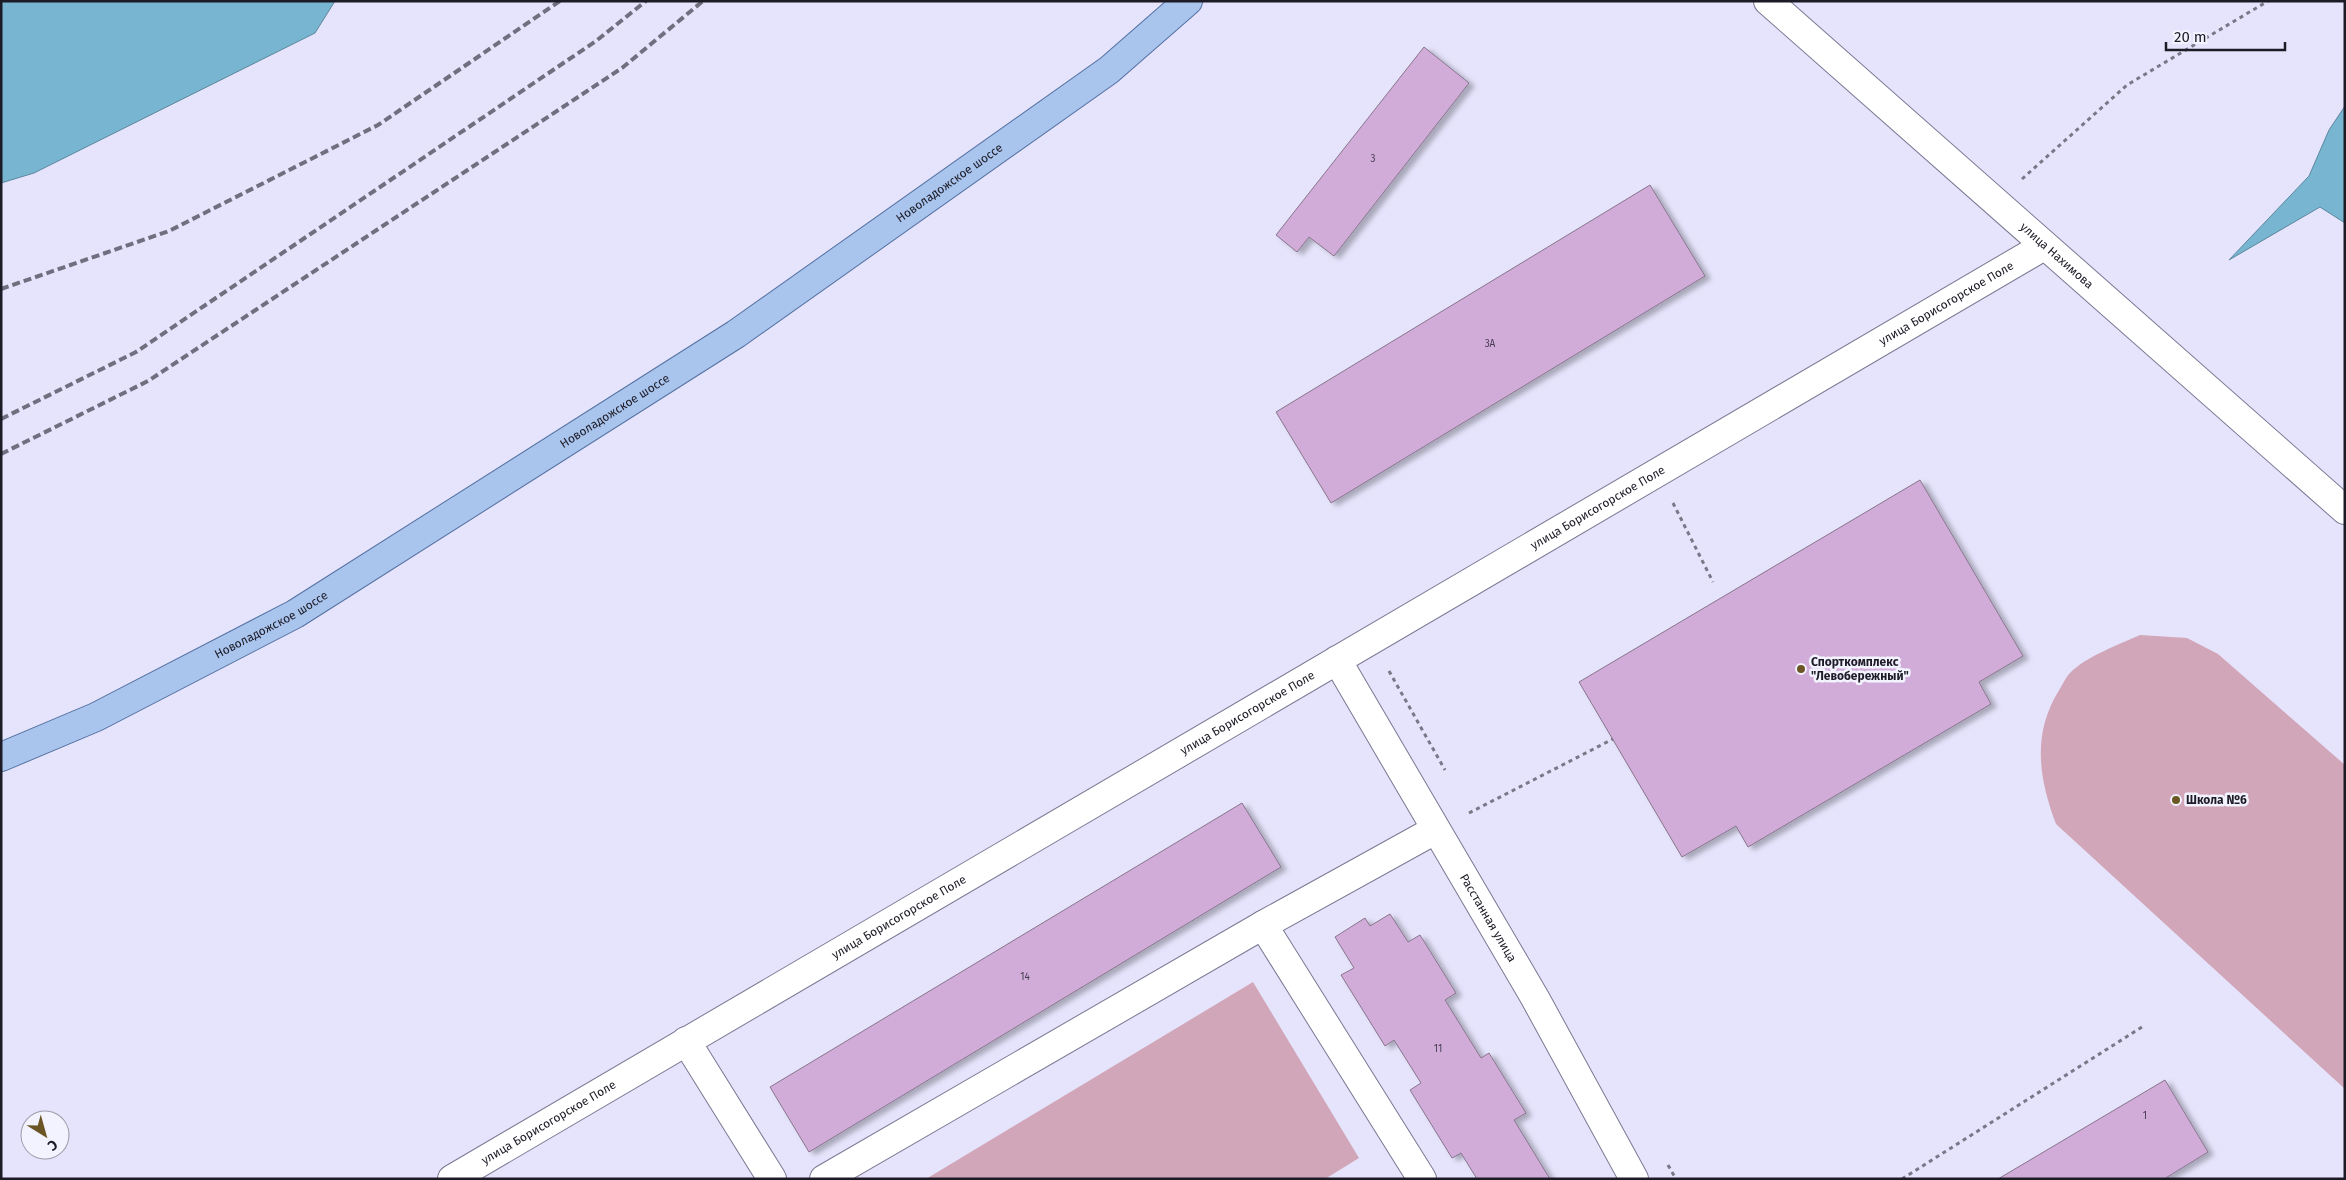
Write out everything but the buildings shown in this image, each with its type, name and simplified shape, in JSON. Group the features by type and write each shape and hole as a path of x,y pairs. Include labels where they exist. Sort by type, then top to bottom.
{"main road":[{"name":"Новоладожское шоссе","path":"1,757 96,717 295,614 736,334 1108,70 1188,1"}],"street":[{"name":"улица Нахимова","path":"1768,1 2345,510"},
{"name":"улица Борисогорское Поле","path":"452,1179 2044,246"},
{"name":"Расстанная улица","path":"1337,660 1535,998 1634,1179"},
{"path":"824,1179 1263,925 1435,830"},
{"path":"1263,925 1422,1179"},
{"path":"686,1041 772,1179"}],"path":[{"path":"1996,203 2127,86 2268,1"},
{"path":"1657,472 1713,582"},
{"path":"1469,813 1612,739"},
{"path":"1902,1179 2142,1027"}],"shaded area":[{"path":"2140,635 2187,638 2218,654 2345,765 2345,1089 2056,824 2045,790 2041,757 2044,724 2050,708 2067,677 2076,667 2103,651"},
{"path":"1253,982 1359,1158 1325,1179 926,1179"}],"water":[{"path":"1,1 335,1 315,33 34,173 1,183"},
{"path":"2345,106 2345,223 2320,207 2229,260 2309,176 2329,130"}],"railway":[{"path":"1,289 169,231 378,125 560,1"},
{"path":"1,419 136,352 596,41 646,1"},
{"path":"1,454 148,381 622,68 703,1"}],"place":[{"name":"Спорткомплекс \"Левобережный\"","path":"1801,669"},
{"name":"Школа №6","path":"2176,800"}]}
